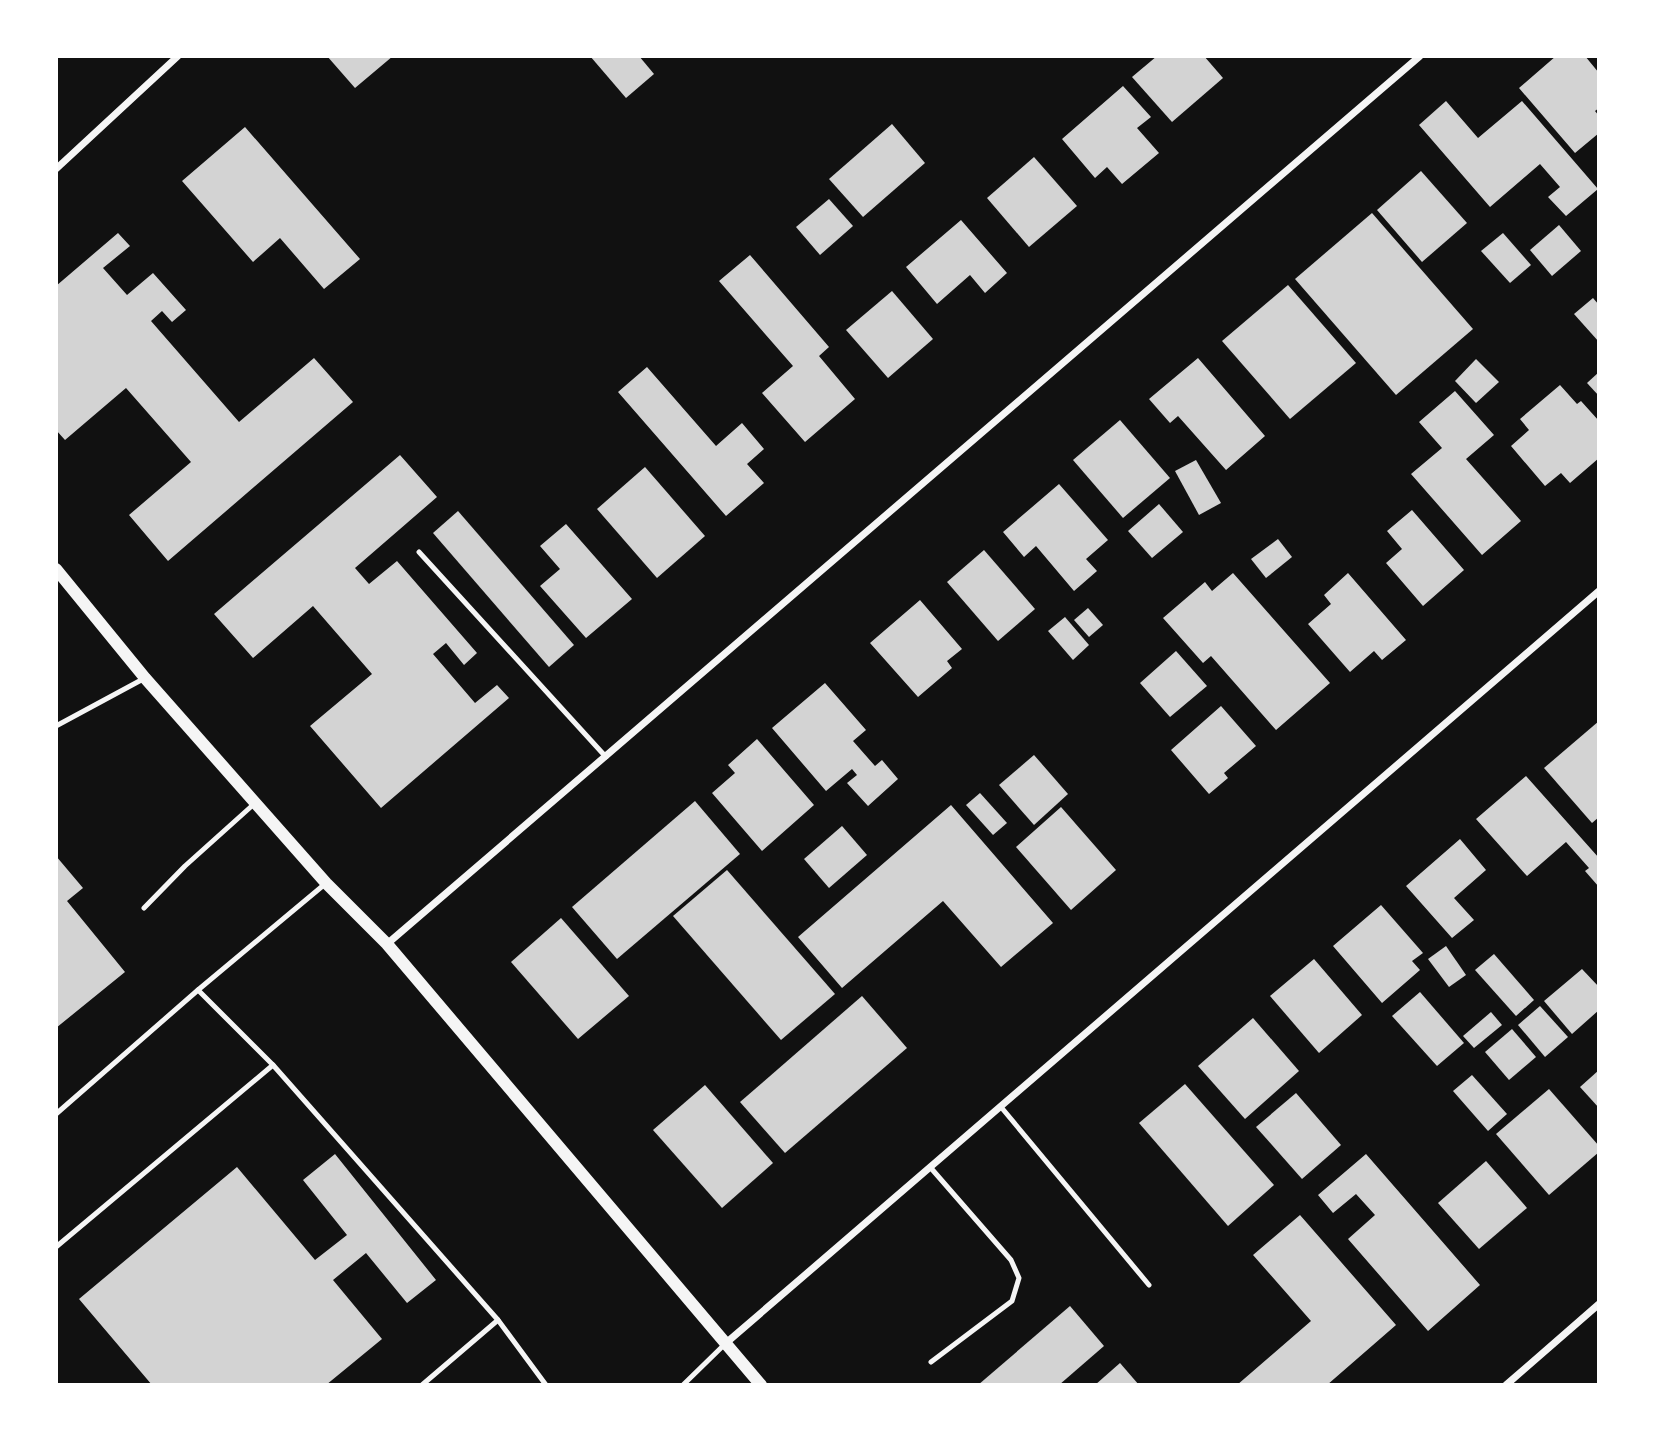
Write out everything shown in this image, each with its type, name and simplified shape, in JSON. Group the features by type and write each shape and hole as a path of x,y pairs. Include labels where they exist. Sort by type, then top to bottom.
{"street":[{"path":"56,169 178,56"},
{"path":"387,944 1420,56"},
{"path":"56,569 145,678 326,883 387,944 761,1385"},
{"path":"726,1343 1599,591"},
{"path":"1506,1385 1599,1304"}],"lane":[{"path":"419,552 606,757"},
{"path":"56,726 145,678"},
{"path":"144,908 256,802"},
{"path":"56,1114 326,883"},
{"path":"198,990 273,1065 498,1320 546,1385"},
{"path":"56,1247 273,1065"},
{"path":"1000,1107 1149,1285"},
{"path":"930,1167 1011,1260 1018,1278 1012,1301 931,1362"},
{"path":"422,1385 498,1320"},
{"path":"683,1385 726,1343"}],"building":[{"path":"327,56 393,56 355,88"},
{"path":"590,56 639,56 654,74 626,98"},
{"path":"1157,56 1204,56 1223,78 1172,122 1132,77"},
{"path":"1556,56 1585,56 1599,73 1599,108 1595,111 1599,116 1599,133 1575,153 1519,88"},
{"path":"1123,86 1151,117 1137,128 1159,153 1122,184 1107,167 1095,178 1062,139"},
{"path":"1446,101 1478,138 1522,101 1598,189 1566,216 1548,197 1560,187 1540,164 1490,207 1419,125"},
{"path":"892,124 925,163 863,217 829,179"},
{"path":"245,127 360,259 324,289 280,238 253,262 182,181"},
{"path":"1034,157 1077,206 1029,247 987,198"},
{"path":"1421,171 1467,223 1422,262 1377,210"},
{"path":"829,199 853,226 820,255 796,227"},
{"path":"1372,213 1473,329 1396,395 1295,279"},
{"path":"961,220 1007,273 985,293 970,275 937,304 906,267"},
{"path":"1559,225 1581,251 1552,276 1530,250"},
{"path":"118,233 130,246 103,268 127,295 153,273 186,310 172,322 162,311 151,321 239,422 314,358 353,402 168,561 129,515 191,462 126,388 65,440 56,430 56,286"},
{"path":"1503,233 1531,265 1510,283 1481,251"},
{"path":"750,255 829,347 819,356 855,399 805,442 762,393 793,366 719,281"},
{"path":"1288,285 1356,363 1290,419 1222,341"},
{"path":"892,291 933,339 888,378 846,330"},
{"path":"1593,298 1599,305 1599,342 1574,314"},
{"path":"1198,358 1265,436 1226,470 1178,416 1170,423 1149,399"},
{"path":"1476,359 1499,382 1476,403 1455,381"},
{"path":"647,367 716,446 742,423 764,449 747,464 764,483 726,516 618,392"},
{"path":"1599,372 1599,396 1587,383"},
{"path":"1560,385 1577,404 1581,401 1599,421 1599,458 1570,483 1561,473 1545,486 1511,446 1529,430 1520,419"},
{"path":"1455,391 1494,435 1466,459 1521,521 1482,555 1411,474 1442,448 1419,422"},
{"path":"1120,420 1170,478 1123,518 1073,460"},
{"path":"400,455 437,497 355,568 369,584 397,561 477,653 464,665 446,643 433,654 475,703 497,685 509,698 381,808 310,726 372,674 313,606 253,658 214,614"},
{"path":"1196,460 1221,503 1199,515 1175,471"},
{"path":"645,467 705,536 657,578 597,509"},
{"path":"1059,484 1108,540 1086,559 1097,571 1074,591 1036,546 1024,557 1003,532"},
{"path":"1159,504 1183,532 1152,558 1128,531"},
{"path":"1412,510 1464,570 1423,606 1386,563 1402,549 1387,531"},
{"path":"458,511 574,645 549,667 433,533"},
{"path":"566,524 632,599 586,638 540,586 560,569 540,546"},
{"path":"1278,539 1292,557 1266,578 1251,559"},
{"path":"984,550 1035,609 998,641 947,582"},
{"path":"1233,573 1330,683 1276,730 1211,656 1203,663 1163,618 1205,582 1212,591"},
{"path":"1348,573 1406,640 1382,660 1374,651 1350,672 1308,624 1331,604 1324,595"},
{"path":"920,600 962,649 947,661 952,668 918,697 870,643"},
{"path":"1088,608 1103,625 1089,637 1074,620"},
{"path":"1065,617 1089,645 1073,660 1048,631"},
{"path":"1176,651 1207,686 1170,717 1140,683"},
{"path":"825,683 866,730 853,741 875,766 882,760 898,779 868,806 847,783 857,775 852,769 826,791 772,728"},
{"path":"1221,706 1256,746 1224,773 1228,778 1209,794 1171,750"},
{"path":"1599,721 1599,817 1592,823 1544,768"},
{"path":"757,739 814,805 762,851 712,793 735,773 728,765"},
{"path":"1034,755 1068,794 1034,825 999,785"},
{"path":"1526,776 1599,858 1599,887 1585,871 1589,868 1566,842 1527,876 1476,819"},
{"path":"980,793 1007,823 993,835 966,805"},
{"path":"695,801 740,854 617,959 572,907"},
{"path":"951,805 1053,923 1001,967 943,901 842,988 798,937"},
{"path":"1061,807 1116,870 1071,910 1016,847"},
{"path":"842,826 867,855 829,888 804,859"},
{"path":"1460,839 1486,870 1454,898 1474,920 1452,938 1406,886"},
{"path":"56,856 83,888 67,901 125,972 56,1028"},
{"path":"727,870 835,994 781,1040 673,916"},
{"path":"1381,905 1423,953 1412,961 1420,970 1382,1003 1333,946"},
{"path":"561,918 629,996 578,1039 511,962"},
{"path":"1446,946 1466,975 1449,987 1428,959"},
{"path":"1494,954 1534,1000 1516,1016 1475,970"},
{"path":"1314,959 1362,1015 1319,1053 1270,996"},
{"path":"1582,969 1599,987 1599,1010 1572,1034 1544,1001"},
{"path":"1420,992 1464,1043 1437,1066 1392,1016"},
{"path":"862,996 907,1048 785,1153 740,1102"},
{"path":"1540,1006 1568,1037 1545,1057 1518,1025"},
{"path":"1491,1012 1502,1025 1474,1048 1463,1036"},
{"path":"1253,1018 1299,1071 1245,1119 1198,1066"},
{"path":"1512,1029 1536,1057 1509,1080 1485,1052"},
{"path":"1599,1070 1599,1108 1580,1087"},
{"path":"1472,1075 1507,1114 1488,1131 1453,1091"},
{"path":"1185,1084 1274,1185 1228,1226 1139,1123"},
{"path":"705,1085 773,1163 722,1208 653,1130"},
{"path":"1549,1089 1599,1146 1599,1152 1549,1195 1496,1134"},
{"path":"1296,1093 1341,1145 1302,1179 1256,1127"},
{"path":"335,1154 436,1280 407,1303 366,1253 333,1280 382,1339 326,1385 152,1385 79,1299 237,1167 315,1260 347,1235 303,1180"},
{"path":"1366,1154 1480,1285 1428,1331 1348,1239 1375,1215 1356,1194 1333,1213 1318,1195"},
{"path":"1486,1161 1527,1208 1479,1249 1438,1203"},
{"path":"1300,1215 1396,1325 1327,1385 1237,1385 1311,1321 1253,1255"},
{"path":"1070,1306 1104,1346 1059,1385 978,1385"},
{"path":"1120,1363 1139,1385 1095,1385"}]}
